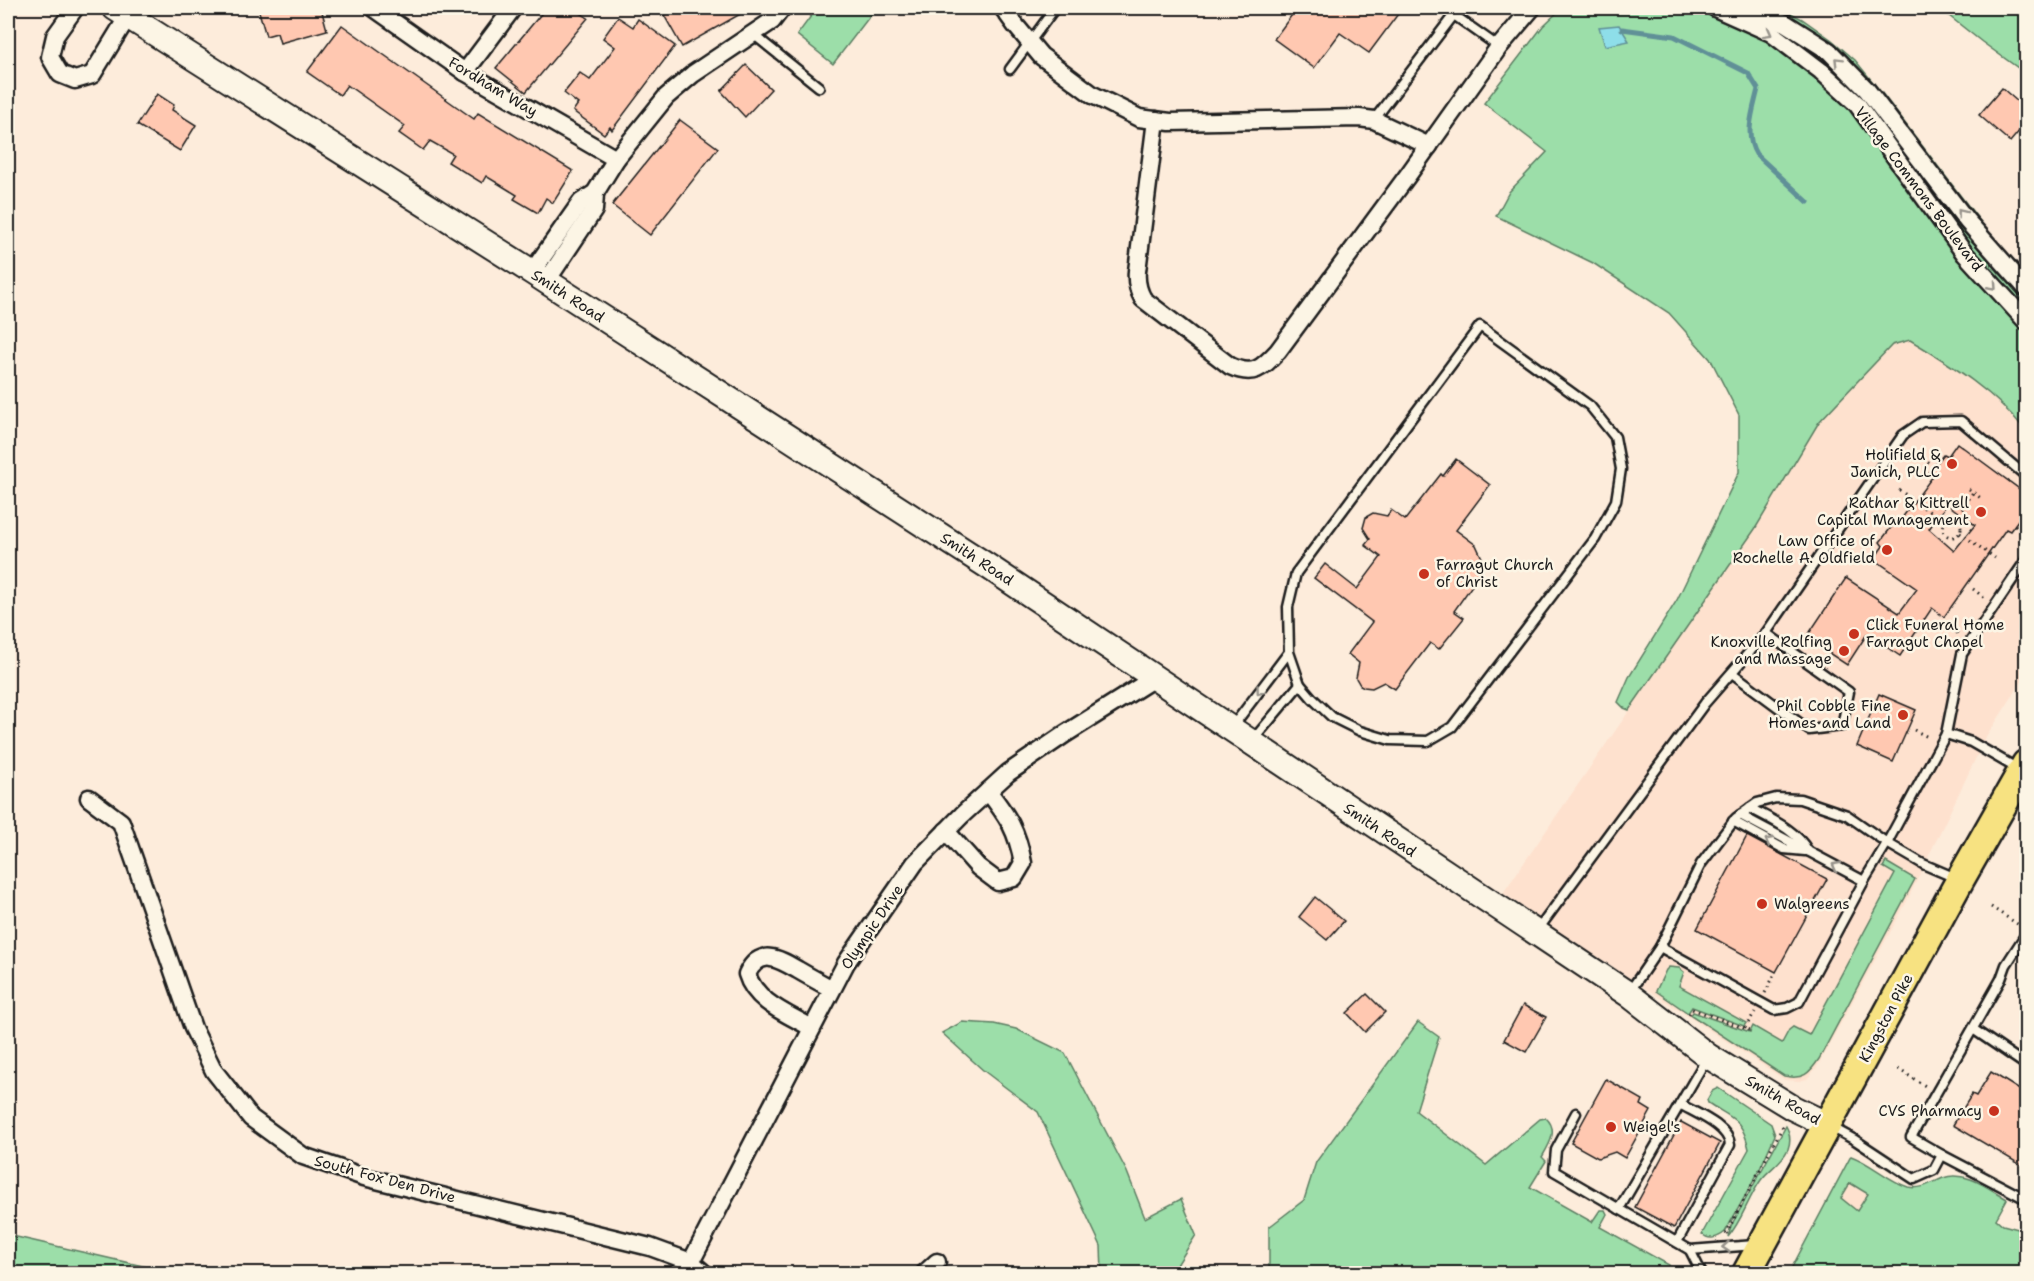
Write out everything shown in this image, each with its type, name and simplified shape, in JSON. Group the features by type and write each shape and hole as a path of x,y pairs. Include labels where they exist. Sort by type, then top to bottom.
{"main road":[{"name":"Kingston Pike","path":"1746,1274 1960,880 2025,770"}],"street":[{"path":"75,8 55,36 50,57 60,74 75,80 92,75 126,10"},
{"name":"Fordham Way","path":"374,8 465,72 616,159"},
{"path":"465,72 513,8"},
{"path":"539,277 567,236 581,202 595,193 616,159 666,97 693,74 772,21 782,8"},
{"path":"1003,8 1041,56 1093,95 1139,118 1170,122 1359,118 1374,120 1429,146"},
{"path":"1156,120 1136,280 1139,292 1143,299 1230,366 1256,371 1278,351 1499,47 1530,8"},
{"name":"Village Commons Boulevard","path":"1715,8 1751,12 1785,22 1828,51 1867,90 1967,221 2026,288"},
{"name":"Smith Road","path":"126,10 986,565 1628,994 1708,1056 1793,1108 1828,1125"},
{"name":"Village Commons Boulevard","path":"1751,12 1771,33 1821,71 1857,104 1965,254 2026,321"},
{"path":"1911,180 1927,169"},
{"name":"Olympic Drive","path":"691,1262 846,963 915,863 988,791 1017,766 1154,678"},
{"path":"946,831 978,867 998,882 1014,878 1023,863 1019,842 1010,821 988,791"},
{"name":"South Fox Den Drive","path":"89,798 120,822 193,1028 214,1071 251,1118 303,1156 364,1177 650,1246 691,1262 705,1274"},
{"path":"812,1028 760,997 750,986 747,974 751,965 762,958 775,958 832,989"},
{"path":"924,1274 937,1262"}],"lane":[{"path":"1010,69 1055,8"},
{"path":"1444,8 1456,11 1499,47"},
{"path":"1374,120 1456,11"},
{"path":"753,34 819,87"},
{"path":"1480,327 1590,406 1615,437 1621,469 1616,501 1595,540 1452,727 1428,741 1390,740 1360,730 1332,717 1300,684 1289,652 1288,607 1296,573 1480,327"},
{"path":"1535,933 1705,703 1766,633 1903,435 1922,422 1961,421 2026,477"},
{"path":"1660,947 1774,1010 1787,1008 1799,1002 1946,734 1962,654 2026,560"},
{"path":"1732,673 1809,729 1842,726 1849,692 1766,633"},
{"path":"1240,736 1289,652"},
{"path":"1240,736 1300,684"},
{"path":"1946,734 1971,742 2025,770"},
{"path":"1628,994 1660,947 1701,864 1737,818 1757,803 1776,798 1800,799 1847,815 1887,843 1923,864 1960,880"},
{"path":"1750,808 1791,830 1809,851"},
{"path":"1737,818 1784,849 1809,851 1864,881"},
{"path":"2026,932 1911,1137 2026,1198"},
{"path":"1973,1029 2026,1065"},
{"path":"1619,1209 1708,1056"},
{"path":"1677,1242 1730,1145 1730,1139 1722,1129 1680,1104"},
{"path":"1576,1113 1556,1149 1554,1171 1690,1250 1702,1274"},
{"path":"1828,1125 1914,1179 1934,1170 1942,1155"},
{"path":"1690,1250 1762,1245"}],"path":[{"path":"1923,458 1934,466"},
{"path":"1969,489 1982,499"},
{"path":"1899,490 1944,522"},
{"path":"1956,520 1973,492"},
{"path":"1950,519 1956,520 1961,527 1959,532 1949,537 1942,530 1944,522 1950,519"},
{"path":"2015,525 2026,535"},
{"path":"1959,532 1995,558"},
{"path":"1973,589 1986,599"},
{"path":"1947,625 1960,635"},
{"path":"1914,730 1930,738"},
{"path":"1990,907 2026,932"},
{"path":"1687,1016 1692,1010 1750,1030"},
{"path":"1898,1069 1937,1092"},
{"path":"1718,1248 1793,1108"}],"shaded area":[{"path":"1910,340 1955,367 2014,416 2026,431 2026,675 1985,739 1906,903 1817,1067 1807,1079 1785,1080 1503,893 1755,529 1819,422 1893,345"},
{"path":"1849,1182 1868,1194 1857,1212 1841,1198"}],"green space":[{"path":"817,8 876,8 833,64 797,35"},
{"path":"1562,8 1702,8 1774,44 1803,64 1837,94 1972,272 2014,321 2026,330 2026,431 1987,392 1942,359 1910,340 1892,345 1819,422 1755,529 1629,710 1618,702 1629,677 1677,600 1739,472 1739,415 1711,360 1669,313 1593,263 1496,216 1509,192 1547,152 1484,103 1543,26"},
{"path":"1777,8 1782,8 1802,19 1855,60 1999,246 1817,36"},
{"path":"1939,8 2026,8 2026,72 1982,42"},
{"path":"1929,190 1935,190 1999,273 2026,299 2026,312 1991,277"},
{"path":"1886,862 1915,879 1819,1059 1809,1072 1796,1077 1784,1076 1691,1015 1693,1012 1750,1032 1753,1026 1782,1043 1793,1027 1809,1035 1895,874 1883,867"},
{"path":"1669,967 1679,968 1684,972 1679,986 1746,1023 1744,1026 1692,1007 1688,1013 1656,991"},
{"path":"962,1022 994,1024 1016,1029 1065,1053 1127,1172 1145,1218 1181,1199 1196,1235 1172,1273 1102,1273 1101,1246 1038,1112 984,1071 942,1033"},
{"path":"1418,1022 1439,1037 1416,1111 1486,1165 1540,1119 1546,1118 1552,1127 1552,1138 1542,1157 1546,1161 1530,1187 1592,1222 1600,1210 1605,1210 1607,1214 1600,1227 1669,1265 1673,1273 1269,1273 1269,1227 1304,1200 1316,1162"},
{"path":"1718,1088 1771,1124 1775,1135 1759,1171 1725,1232 1711,1238 1702,1234 1749,1149 1740,1125 1708,1103 1707,1100 1712,1091"},
{"path":"1786,1126 1790,1140 1785,1154 1761,1180 1728,1237 1731,1226"},
{"path":"1851,1156 1893,1181 1913,1188 1952,1176 1976,1181 2007,1199 1996,1219 2003,1225 2026,1231 2026,1273 1789,1273","holes":["1850,1183 1868,1194 1857,1211 1841,1198"]},
{"path":"8,1235 160,1270 164,1273 8,1273"}],"water":[{"path":"1619,25 1629,41 1605,46 1599,27"}],"building":[{"path":"258,8 321,8 327,30 280,43 277,33 266,36"},
{"path":"546,8 573,8 588,18 526,92 496,68"},
{"path":"667,8 751,8 682,47 664,15 670,12"},
{"path":"1297,8 1389,8 1398,14 1369,53 1340,33 1314,68 1274,39"},
{"path":"618,17 633,27 638,19 675,46 612,130 610,127 604,134 573,111 578,104 564,93 580,73 590,80 615,47 603,38"},
{"path":"342,25 474,119 478,113 573,171 553,203 546,198 538,213 514,199 517,195 486,176 482,183 448,162 453,154 430,141 423,150 399,133 405,126 347,85 340,95 307,72"},
{"path":"746,65 771,89 745,117 721,91"},
{"path":"2002,88 2026,109 2026,123 2010,142 1979,115"},
{"path":"157,94 174,105 172,110 196,125 180,151 137,125"},
{"path":"680,120 718,148 650,235 612,205"},
{"path":"1957,443 2026,494 2026,501 2021,509 2024,512 2010,531 2006,529 1944,617 1932,608 1900,656 1867,634 1847,665 1806,638 1846,578 1899,613 1917,589 1874,559 1883,546 1880,542 1893,525 1896,526 1933,476 1929,473 1934,466 1944,454 1948,456","holes":["1947,504 1975,525 1954,551 1929,529"]},
{"name":"Farragut Church of Christ","path":"1456,459 1490,485 1456,530 1476,545 1483,564 1478,577 1454,611 1464,618 1439,649 1430,643 1395,689 1384,682 1372,688 1364,687 1356,678 1359,663 1348,654 1372,622 1314,578 1325,564 1357,589 1381,557 1365,545 1370,539 1363,528 1366,517 1373,513 1387,516 1391,510 1405,520 1441,474 1443,476"},
{"path":"1879,694 1916,710 1893,762 1857,746"},
{"name":"Walgreens","path":"1747,836 1827,879 1776,972 1697,929"},
{"path":"1315,897 1344,921 1327,940 1299,917"},
{"path":"1367,994 1385,1012 1365,1032 1347,1013"},
{"path":"1523,1005 1546,1017 1526,1052 1504,1040"},
{"name":"CVS Pharmacy","path":"1991,1072 2026,1094 2026,1168 1953,1125 1972,1094 1976,1096"},
{"name":"Weigel's","path":"1606,1079 1643,1100 1641,1105 1651,1111 1625,1158 1615,1152 1598,1158 1571,1143"},
{"name":"Weigel's","path":"1681,1122 1720,1143 1674,1228 1635,1207"}],"waterway":[{"path":"1622,29 1674,36 1748,73 1758,89 1750,130 1752,146 1756,154 1808,202"}],"place":[{"name":"Holifield & Janich, PLLC","path":"1952,464"},
{"name":"Rathar & Kittrell Capital Management","path":"1981,512"},
{"name":"Law Office of Rochelle A. Oldfield","path":"1887,550"},
{"name":"Farragut Church of Christ","path":"1424,574"},
{"name":"Click Funeral Home Farragut Chapel","path":"1854,634"},
{"name":"Knoxville Rolfing and Massage","path":"1844,651"},
{"name":"Phil Cobble Fine Homes and Land","path":"1903,715"},
{"name":"Walgreens","path":"1762,904"},
{"name":"CVS Pharmacy","path":"1994,1111"},
{"name":"Weigel's","path":"1611,1127"}]}
